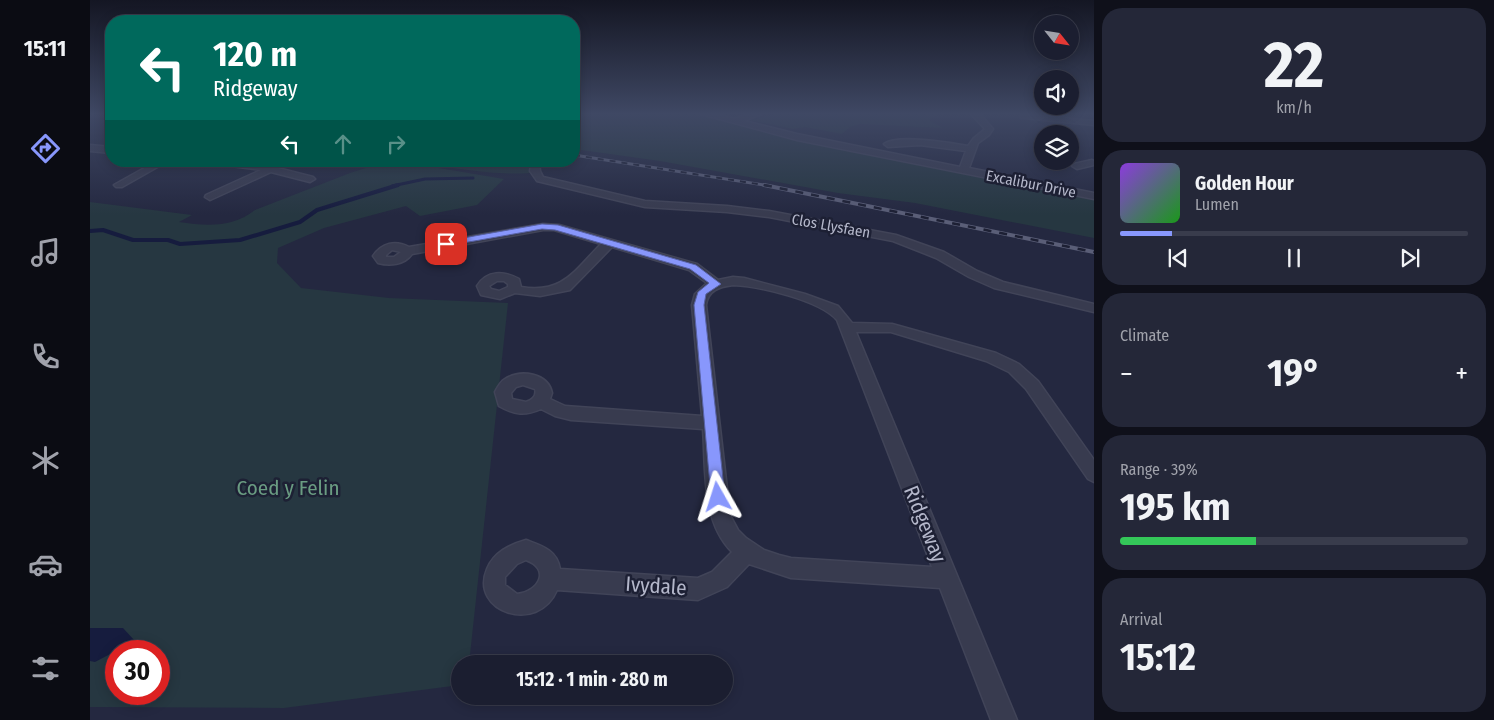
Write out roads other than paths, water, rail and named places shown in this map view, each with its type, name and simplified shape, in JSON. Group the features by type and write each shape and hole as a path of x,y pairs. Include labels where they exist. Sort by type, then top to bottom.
{"street":[{"path":"90,148 105,149"},
{"name":"Excalibur Drive","path":"855,148 1094,196"},
{"path":"963,148 972,149"},
{"path":"964,171 968,154 972,149"},
{"path":"1079,161 1093,163"},
{"path":"119,185 153,167"},
{"path":"256,167 310,179"},
{"name":"Clos Llysfaen","path":"536,167 535,171 540,179 562,180 645,204 761,213 896,238 940,255 974,274 999,285 1094,308"},
{"path":"210,197 270,169"},
{"path":"407,251 549,226 693,267 716,284 701,294 699,305 720,515 724,527 747,551 764,561 791,568 947,578"},
{"path":"514,288 536,293 565,287 609,243"},
{"name":"Ridgeway","path":"716,284 743,282 817,301 835,310 842,317 1004,720"},
{"path":"847,327 883,326 892,328 991,357 1008,365 1025,377 1032,385 1094,474"},
{"path":"541,402 561,412 571,414 710,423"},
{"name":"Ivydale","path":"551,579 698,589 710,587 721,580 747,551"}],"water":[{"path":"90,628 123,628 134,640 105,640 105,657 95,662 90,661"}],"waterway":[{"path":"392,186 425,179 473,178"},
{"path":"90,231 103,230 133,240 168,240 180,244 240,240 300,222 317,210 398,185"}],"railway":[{"path":"580,156 765,185"},
{"path":"765,185 770,186"},
{"path":"765,185 1094,252"}],"park label":[{"name":"Coed y Felin","path":"288,488"}]}
